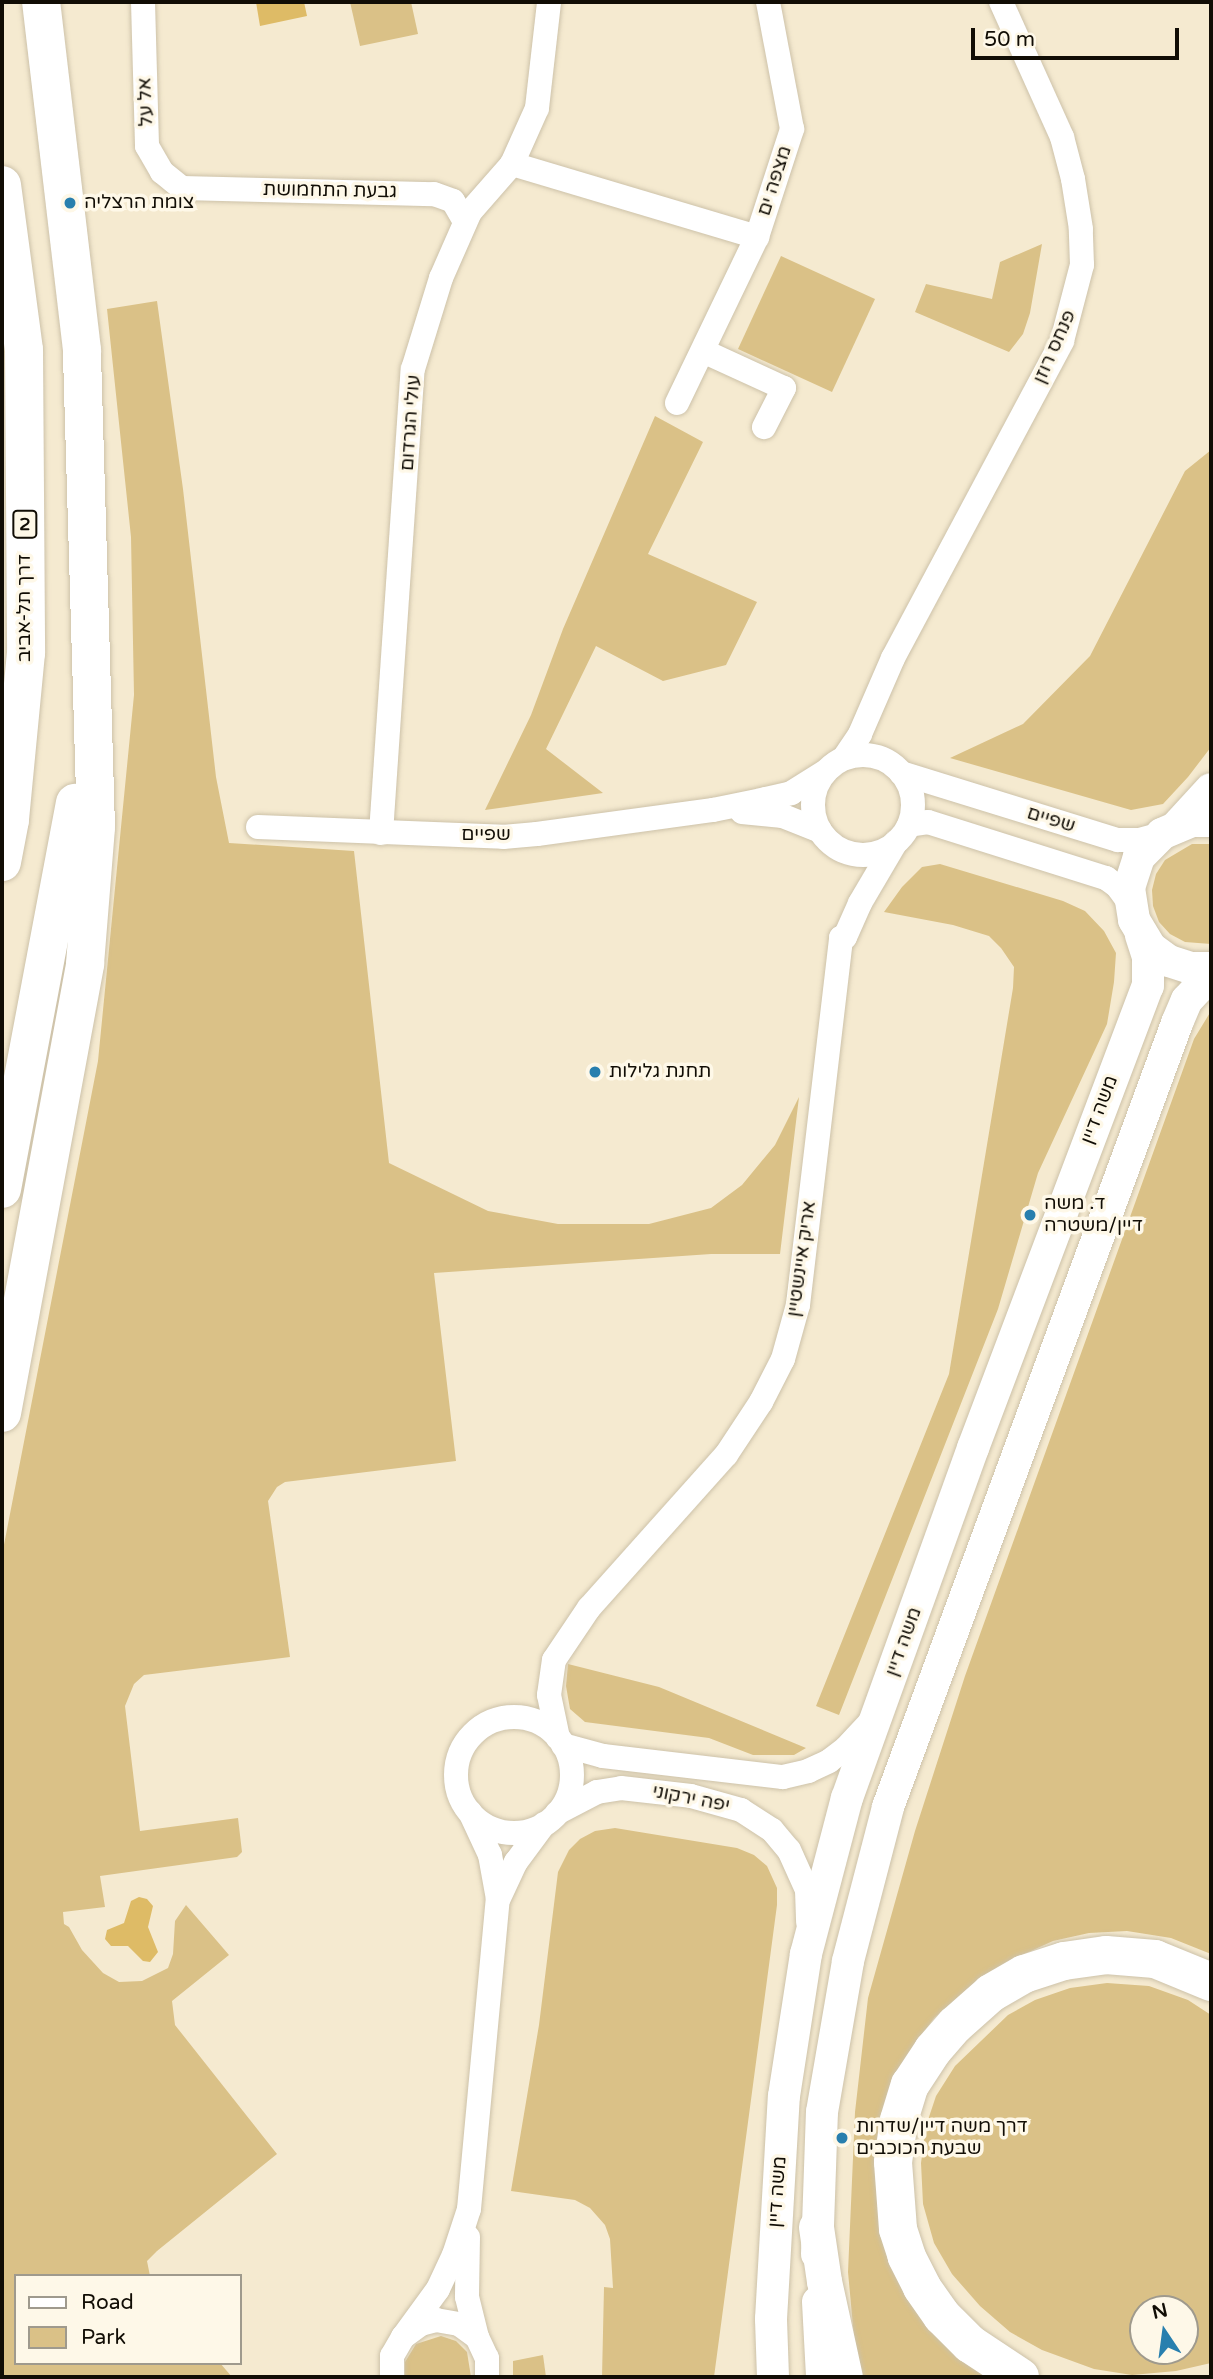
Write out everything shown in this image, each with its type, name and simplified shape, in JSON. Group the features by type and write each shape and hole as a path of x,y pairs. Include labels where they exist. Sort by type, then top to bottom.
{"highway":[{"path":"2,1413 85,964 96,827 92,615 82,351 41,2"},
{"name":"דרך תל-אביב","path":"2,185 24,350 26,653 10,820 2,862"},
{"path":"2,1189 68,846 93,693"},
{"path":"1020,2377 970,2344 942,2316 922,2287 907,2257 898,2229 894,2162 899,2120 910,2085 933,2050 955,2025 991,1993 1034,1971 1064,1961 1106,1955 1155,1959 1211,1982"}],"main road":[{"path":"816,2227 831,2320 845,2377"}],"street":[{"name":"אל על","path":"143,2 147,146 162,172 182,188"},
{"name":"עולי הגרדום","path":"381,833 413,369 441,278 465,222 470,212 512,164 537,108 549,2"},
{"name":"מצפה ים","path":"677,403 757,237 792,129 768,2"},
{"name":"פנחס רוזן","path":"834,765 860,734 888,672 1062,341 1082,265 1082,229 1062,137 1001,2"},
{"path":"512,164 757,237"},
{"name":"גבעת התחמושת","path":"182,188 434,194 453,201 465,222"},
{"path":"703,351 785,388 764,428"},
{"name":"פנחס רוזן","path":"888,672 879,743 895,767"},
{"name":"שפיים","path":"258,827 503,837 713,810 791,793 834,765 867,755 895,767 1118,840 1139,840 1169,830"},
{"path":"820,831 812,800 816,785 834,765"},
{"path":"895,767 910,786 913,802 903,834"},
{"path":"1130,904 1133,872 1139,857 1211,789"},
{"name":"שפיים","path":"713,810 783,816 820,831 836,848 858,855 879,852 903,834 928,822 1107,878 1117,886 1130,904"},
{"path":"1169,830 1192,821 1211,821"},
{"name":"אריק איינשטיין","path":"561,1741 549,1695 554,1660 589,1608 726,1455 761,1402 782,1359 798,1305 841,938 845,937 860,903 903,834"},
{"name":"משה דיין","path":"773,2377 771,2319 784,2096 806,1954 847,1797 973,1448 1148,986 1149,957 1130,904"},
{"path":"1141,935 1151,948 1169,961 1190,968 1211,968"},
{"name":"משה דיין","path":"822,2377 816,2227 822,2112 848,1961 888,1807 1177,1023 1187,1000 1199,987 1211,981"},
{"name":"יפה ירקוני","path":"561,1741 603,1756 783,1777 808,1771 828,1761 854,1741 880,1711"},
{"path":"487,2377 487,2358 477,2337 467,2285 468,2215 498,1899 490,1855 457,1788 456,1770 461,1753 476,1731 492,1722 519,1718 544,1726 561,1741 570,1762 571,1780 567,1798 516,1862 498,1899"},
{"name":"יפה ירקוני","path":"551,1818 597,1792 631,1788 701,1798 751,1815 781,1839 802,1875 810,1907 806,1954"},
{"path":"470,1812 483,1824 508,1832 527,1831 551,1818"},
{"path":"392,2377 392,2356 438,2289 468,2215"},
{"path":"403,2337 421,2324 436,2320 459,2324 477,2337"}],"green space":[{"path":"350,2 411,2 418,34 360,46"},
{"path":"1042,244 1030,313 1023,334 1009,352 915,312 926,284 992,299 1000,262"},
{"path":"781,256 875,299 832,392 738,349"},
{"path":"157,301 183,489 216,777 229,843 354,851 389,1163 488,1211 558,1224 649,1224 711,1208 742,1185 775,1145 799,1097 780,1254 711,1254 434,1273 456,1461 285,1482 277,1487 268,1501 290,1657 144,1675 134,1684 125,1706 140,1831 238,1818 242,1852 237,1857 100,1876 105,1907 63,1912 64,1924 69,1927 82,1950 103,1973 119,1982 142,1981 168,1968 173,1954 175,1921 186,1905 229,1955 172,2001 175,2025 277,2154 157,2251 147,2261 150,2274 14,2274 14,2365 222,2365 232,2377 2,2377 2,1555 98,1061 134,695 131,537 107,309"},
{"path":"655,416 703,442 648,554 757,602 726,665 663,681 596,646 546,749 603,793 485,810 531,715 563,629"},
{"path":"1211,450 1211,747 1188,777 1163,804 1131,810 950,758 1023,724 1090,656 1185,471"},
{"path":"1192,844 1211,844 1211,944 1185,942 1170,934 1159,922 1153,906 1152,890 1156,874 1165,860"},
{"path":"940,864 1063,901 1085,911 1104,931 1116,953 1114,982 1107,1024 1038,1173 998,1309 839,1715 816,1706 949,1374 1013,988 1014,967 989,936 953,925 884,912 902,887 922,867"},
{"path":"1211,1011 1211,1954 1171,1938 1127,1931 1089,1933 1053,1941 1009,1961 967,1989 934,2018 910,2051 878,2186 999,2377 862,2377 854,2337 848,2272 855,2112 868,1998 915,1831 965,1676 1194,1039"},
{"path":"568,1664 659,1687 806,1748 794,1755 753,1755 709,1738 585,1722 570,1709 566,1686"},
{"path":"615,1828 737,1848 754,1855 767,1866 777,1888 777,1905 714,2377 602,2377 604,2287 613,2288 610,2239 605,2225 590,2208 575,2200 511,2191 539,2025 558,1872 569,1850 580,1839 595,1831"},
{"path":"1107,1983 1149,1986 1188,2000 1211,2015 1211,2363 1176,2371 1132,2375 1094,2369 1042,2350 1010,2332 980,2306 952,2274 934,2243 923,2204 921,2163 926,2126 936,2096 955,2066 1008,2015 1035,2000 1070,1988"},
{"path":"441,2336 456,2341 467,2352 471,2377 405,2377 405,2362 416,2344"},
{"path":"543,2355 546,2377 513,2377 513,2361"}],"shaded area":[{"path":"256,2 304,2 307,16 260,26"},
{"path":"139,1897 147,1899 153,1906 148,1927 158,1952 150,1962 143,1961 128,1946 111,1946 105,1939 107,1930 124,1923 131,1901"}],"place":[{"name":"צומת הרצליה","path":"70,203"},
{"name":"תחנת גלילות","path":"595,1072"},
{"name":"ד. משה דיין/משטרה","path":"1030,1215"},
{"name":"דרך משה דיין/שדרות שבעת הכוכבים","path":"842,2138"}]}
